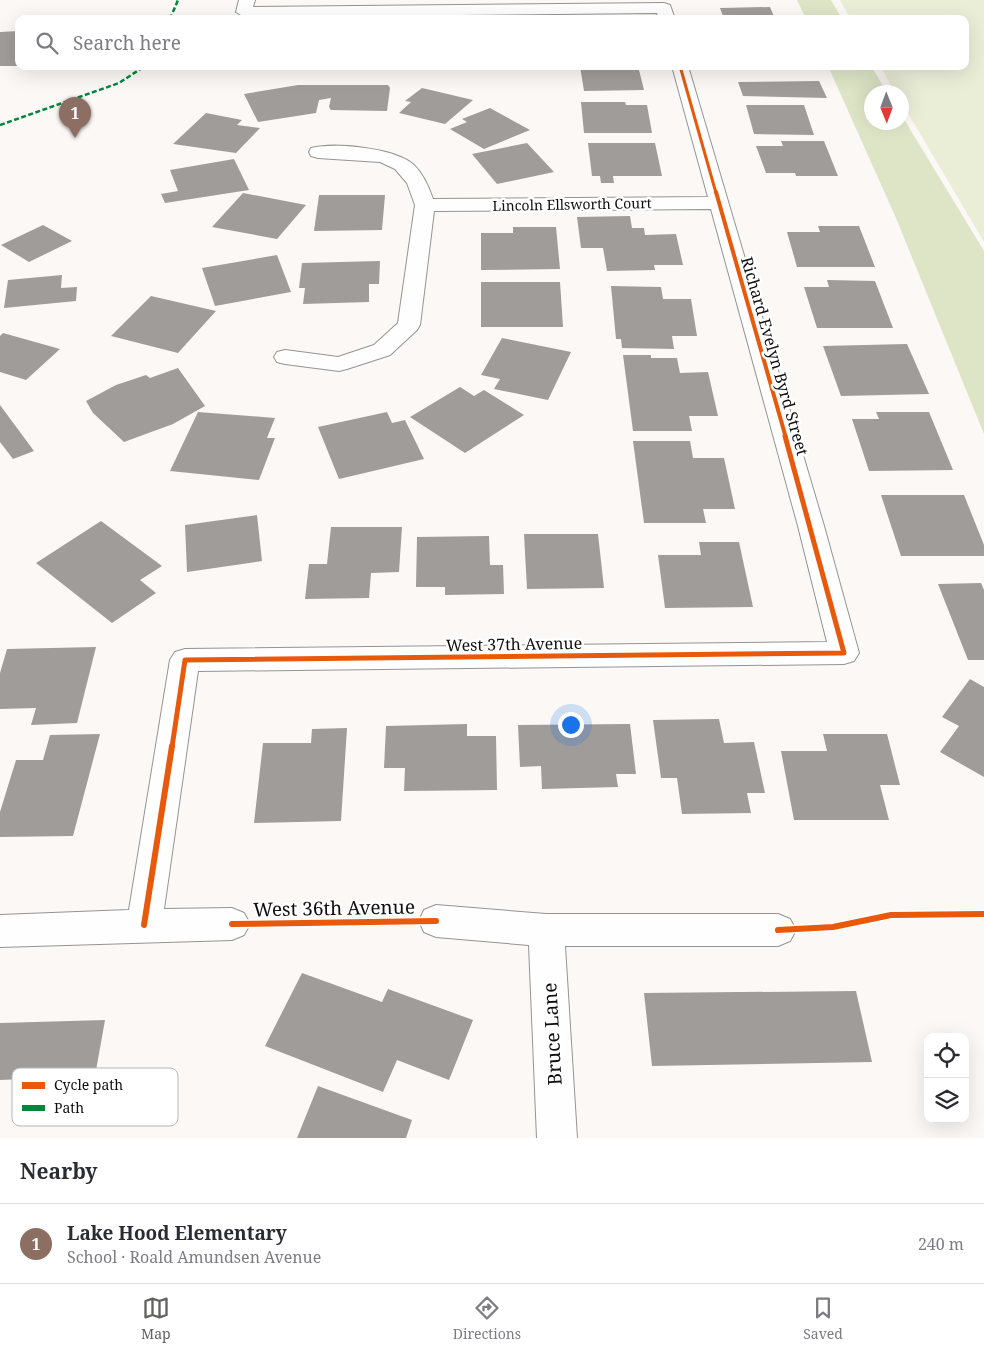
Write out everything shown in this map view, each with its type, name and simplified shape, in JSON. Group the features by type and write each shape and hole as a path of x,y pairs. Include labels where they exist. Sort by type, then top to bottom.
{"street":[{"path":"246,6 666,13"},
{"name":"Richard Evelyn Byrd Street","path":"681,70 811,526 844,652"},
{"path":"285,357 339,364 382,350 409,325 425,205 419,186 403,166 367,154 318,152"},
{"name":"Lincoln Ellsworth Court","path":"425,205 718,202"},
{"name":"West 37th Avenue","path":"144,925 185,660 844,652"},
{"name":"West 36th Avenue","path":"436,922 546,930 778,930"},
{"name":"West 36th Avenue","path":"0,931 144,925 232,924"},
{"name":"Bruce Lane","path":"546,930 557,1138"}],"green space":[{"path":"797,0 831,0 840,15 804,15"},
{"path":"840,0 984,0 984,242 909,115 909,85 891,85 882,70 969,70 969,15 849,15"},
{"path":"830,70 873,70 883,85 864,85 864,130 909,130 909,128 984,251 984,434 896,218"}],"building":[{"path":"770,7 773,15 723,15 720,8"},
{"path":"15,31 15,66 0,66 0,32"},
{"path":"581,70 639,70 644,90 584,91"},
{"path":"819,81 827,98 743,96 738,82"},
{"path":"298,85 388,85 390,88 387,111 331,110 329,107 331,98 319,100 316,113 258,122 244,94"},
{"path":"422,88 473,100 445,124 399,113 411,102 405,101"},
{"path":"581,102 625,102 626,105 647,105 652,133 584,133"},
{"path":"746,105 804,105 814,135 754,134"},
{"path":"490,108 530,130 484,149 450,129 467,122 462,119"},
{"path":"206,113 242,120 237,125 260,128 236,153 173,144"},
{"path":"781,141 824,141 838,176 796,176 795,173 766,173 756,146 783,146"},
{"path":"527,143 554,172 497,184 472,154"},
{"path":"588,143 655,143 662,176 613,176 614,183 601,183 600,176 592,176"},
{"path":"234,159 249,190 165,203 161,194 178,191 170,170"},
{"path":"243,193 306,205 277,239 212,227"},
{"path":"319,195 385,195 382,230 314,231"},
{"path":"630,216 632,228 644,228 645,235 676,234 683,265 654,265 655,270 607,271 603,248 581,248 577,217"},
{"path":"43,225 72,241 29,262 1,245"},
{"path":"818,226 859,226 875,267 797,267 787,232 820,232"},
{"path":"513,227 556,227 560,269 481,270 481,233 513,233"},
{"path":"277,255 291,292 215,306 202,268"},
{"path":"380,261 379,284 369,284 369,302 303,304 305,288 299,288 302,263"},
{"path":"62,275 61,288 77,287 76,301 4,308 8,280"},
{"path":"827,280 875,281 893,328 817,328 804,287 829,287"},
{"path":"481,282 560,282 563,327 481,327"},
{"path":"611,286 661,287 663,299 691,299 697,336 672,336 674,349 622,348 621,339 616,339"},
{"path":"151,296 216,311 178,353 111,336"},
{"path":"3,333 60,349 26,380 0,372 0,336"},
{"path":"502,338 571,352 548,400 494,389 500,379 481,375"},
{"path":"907,344 929,394 841,396 823,346"},
{"path":"623,355 651,355 651,358 677,358 680,373 708,372 718,416 689,416 692,431 633,431"},
{"path":"178,368 205,406 173,424 124,442 93,413 86,401 116,385 146,375 150,378"},
{"path":"460,387 474,396 484,390 524,415 465,453 410,417"},
{"path":"0,405 34,451 13,459 0,442"},
{"path":"198,412 275,418 267,438 275,438 259,480 170,471"},
{"path":"387,412 392,423 405,420 424,459 339,479 318,427"},
{"path":"876,412 929,412 953,470 869,471 852,419 879,419"},
{"path":"633,441 690,441 693,458 724,458 735,509 703,509 706,523 644,523"},
{"path":"881,495 964,495 984,545 984,556 901,556"},
{"path":"257,515 262,561 187,572 185,525"},
{"path":"101,521 162,566 140,580 156,593 112,623 36,563"},
{"path":"331,527 402,527 399,572 371,573 369,598 305,599 309,564 327,564"},
{"path":"524,534 598,534 604,588 527,589"},
{"path":"489,536 490,565 503,565 504,594 445,595 445,587 416,587 417,537"},
{"path":"699,542 739,542 753,607 665,608 658,555 701,555"},
{"path":"981,583 984,590 984,660 968,660 938,584"},
{"path":"96,647 77,723 31,725 36,708 0,709 0,673 7,649"},
{"path":"970,679 984,687 984,777 940,752 959,726 942,717"},
{"path":"719,719 724,743 754,742 765,793 747,793 751,813 682,814 677,778 661,778 653,720"},
{"path":"467,724 467,736 496,736 497,790 404,791 405,768 384,768 386,726"},
{"path":"630,724 636,774 616,774 618,787 542,789 541,766 520,767 518,725"},
{"path":"347,728 341,821 254,823 263,743 311,743 312,729"},
{"path":"100,734 73,836 0,837 0,812 16,760 43,760 50,735"},
{"path":"823,734 887,734 900,785 880,785 889,820 794,820 781,751 827,751"},
{"path":"302,973 382,1002 388,989 473,1020 449,1080 397,1060 383,1092 265,1046"},
{"path":"856,991 872,1062 652,1066 644,993"},
{"path":"105,1020 96,1068 12,1068 12,1079 0,1080 0,1023"},
{"path":"318,1086 412,1120 406,1138 297,1138"}],"marked path":[{"path":"172,15 178,0"},
{"path":"0,125 119,83 139,70"}],"cycle path":[{"path":"144,925 185,660 844,653 811,526 681,70"},
{"path":"778,930 833,927 891,915 984,914"},
{"path":"232,924 436,921"}],"place":[{"name":"Lake Hood Elementary","path":"75,138"}]}
